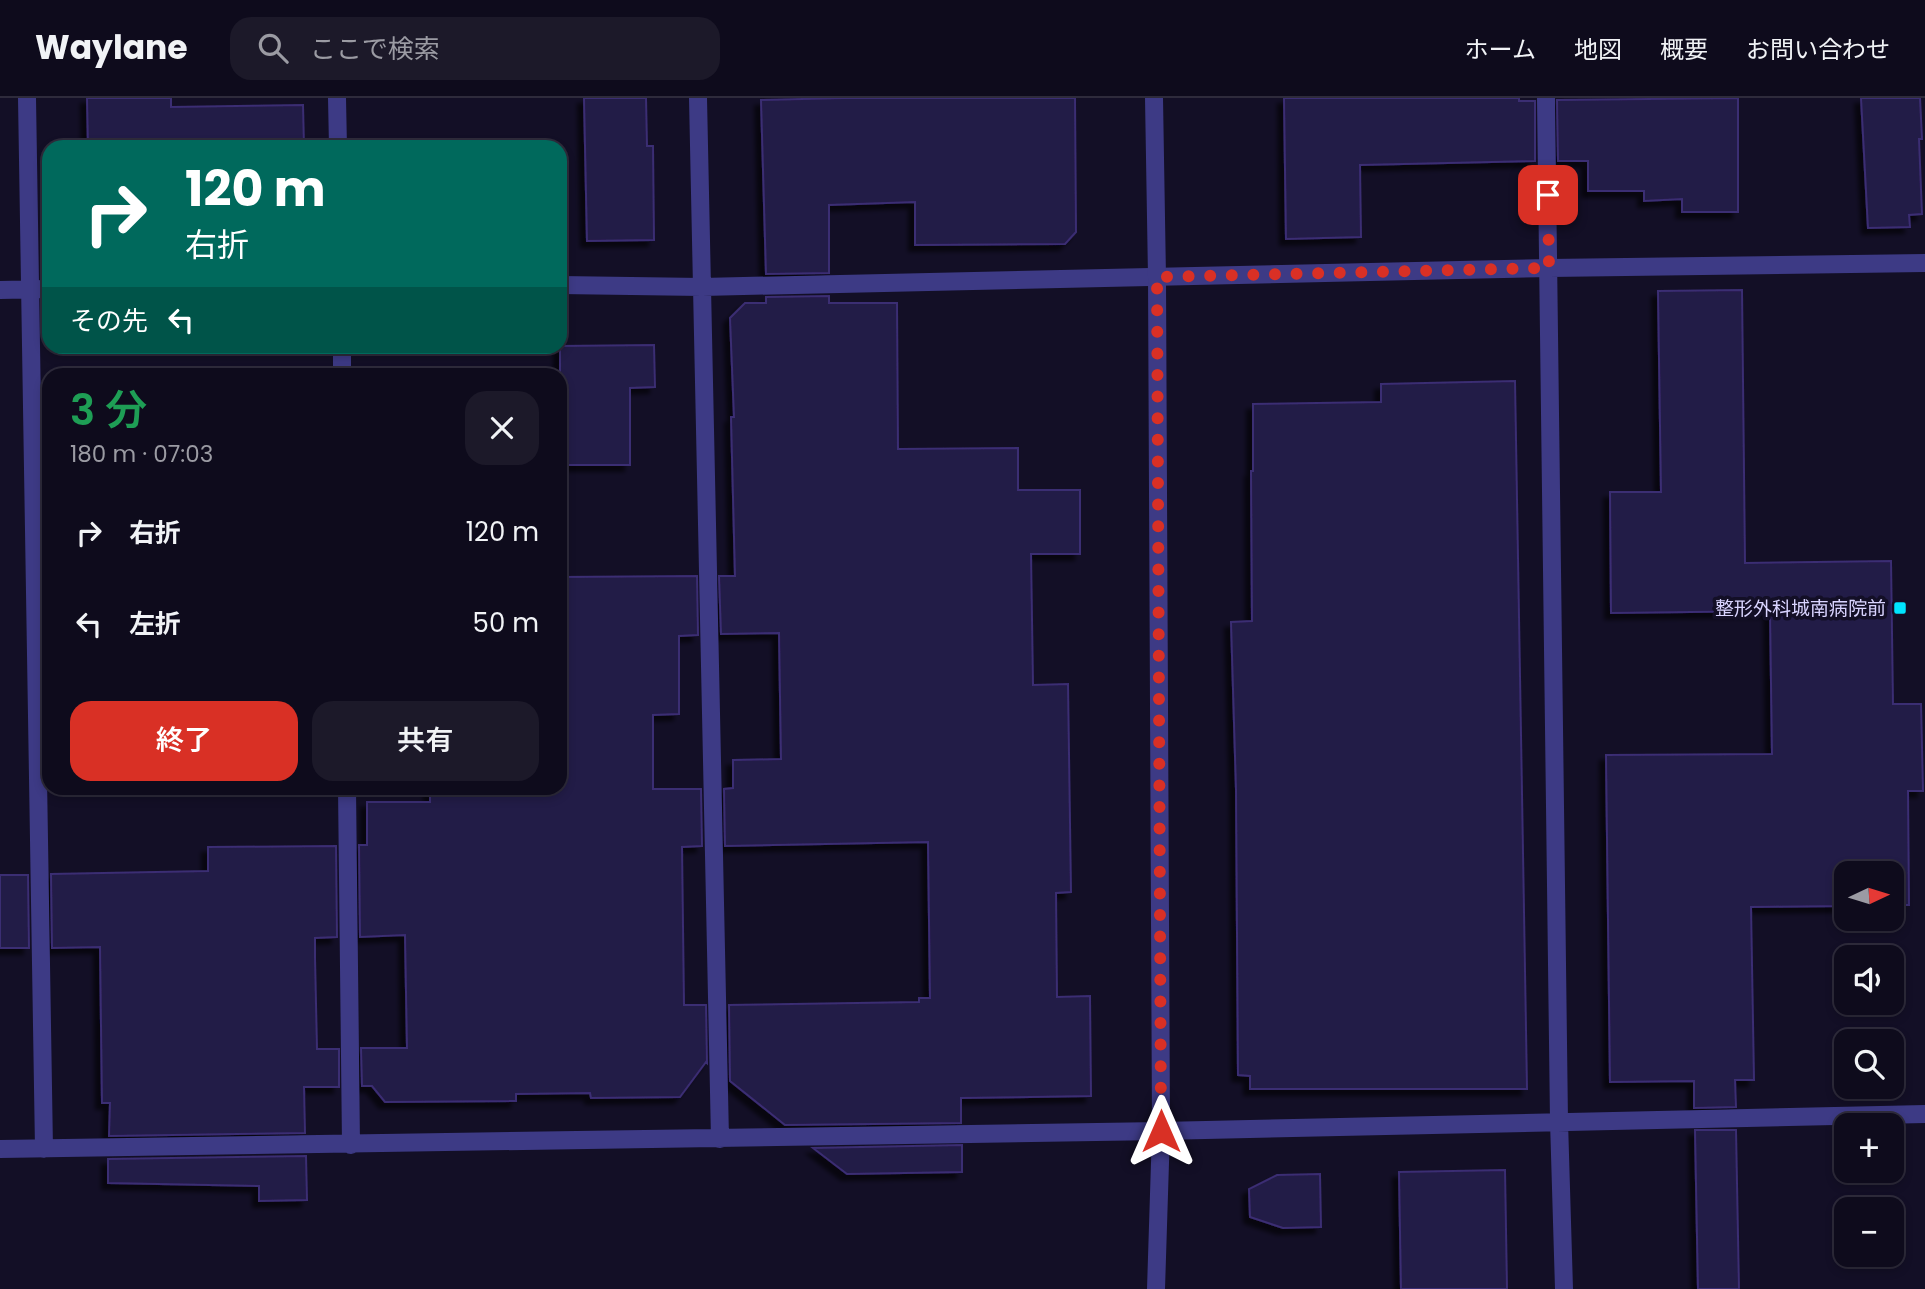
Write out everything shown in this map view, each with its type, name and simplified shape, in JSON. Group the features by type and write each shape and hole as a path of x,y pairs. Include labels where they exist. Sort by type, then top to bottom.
{"street":[{"path":"27,98 44,1149"},
{"path":"337,98 338,140"},
{"path":"698,98 720,1139"},
{"path":"1154,98 1161,1131 1156,1289"},
{"path":"1546,98 1559,1121 1564,1289"},
{"path":"567,285 702,287 1549,268 1925,263"},
{"path":"0,290 42,289"},
{"path":"347,795 351,1145"},
{"path":"0,1149 1161,1131 1925,1114"}],"building":[{"path":"87,98 171,98 171,107 303,105 304,140 88,140"},
{"path":"584,98 646,98 647,146 653,146 654,240 587,241"},
{"path":"1075,98 1076,232 1065,244 915,245 915,202 829,205 829,273 766,274 761,100"},
{"path":"1284,98 1519,98 1519,101 1535,101 1535,161 1360,165 1361,237 1286,239"},
{"path":"1738,98 1738,212 1682,212 1682,199 1644,201 1644,191 1588,191 1588,161 1558,161 1557,100"},
{"path":"1861,98 1920,98 1922,214 1909,215 1910,227 1868,228"},
{"path":"1742,290 1745,563 1891,561 1893,704 1921,704 1923,791 1908,791 1909,905 1904,905 1904,861 1834,861 1834,906 1751,907 1754,1080 1735,1080 1736,1107 1694,1108 1694,1081 1610,1082 1606,755 1772,754 1770,611 1611,613 1610,492 1661,492 1658,291"},
{"path":"829,296 829,303 897,303 898,449 1018,448 1018,490 1080,490 1080,554 1031,554 1033,685 1068,684 1071,892 1056,893 1057,997 1090,996 1091,1096 961,1098 961,1123 785,1125 730,1081 729,1005 919,1002 919,998 930,998 928,842 725,846 724,789 733,788 733,760 781,759 779,633 721,634 719,576 735,576 730,318 745,303 766,303 766,297"},
{"path":"654,345 655,387 630,388 630,465 567,465 567,368 560,368 560,354 567,354 567,346"},
{"path":"1515,381 1527,1089 1250,1089 1250,1076 1238,1075 1236,789 1231,622 1252,621 1253,404 1381,402 1381,384"},
{"path":"697,576 698,635 679,636 679,714 653,715 653,789 701,789 702,846 682,847 684,1005 706,1005 707,1063 680,1097 591,1098 590,1093 516,1094 516,1101 385,1102 372,1086 362,1086 361,1048 407,1048 405,935 360,937 359,845 367,845 367,802 430,802 430,795 567,795 567,577"},
{"path":"336,846 337,937 315,938 315,958 317,1049 339,1049 339,1087 304,1087 305,1133 109,1136 110,1103 102,1103 100,947 52,948 51,874 208,871 208,847"},
{"path":"0,875 28,875 29,948 0,948"},
{"path":"1695,1130 1736,1130 1739,1289 1698,1289"},
{"path":"962,1145 962,1172 847,1174 813,1148"},
{"path":"306,1156 307,1200 259,1201 259,1186 108,1183 108,1159"},
{"path":"1505,1170 1507,1289 1401,1289 1399,1172"},
{"path":"1320,1174 1321,1227 1283,1228 1250,1217 1249,1189 1277,1175"}],"place":[{"name":"整形外科城南病院前","path":"1900,608"}],"route":[{"path":"1161,1131 1157,277 1549,268 1548,195"}]}
